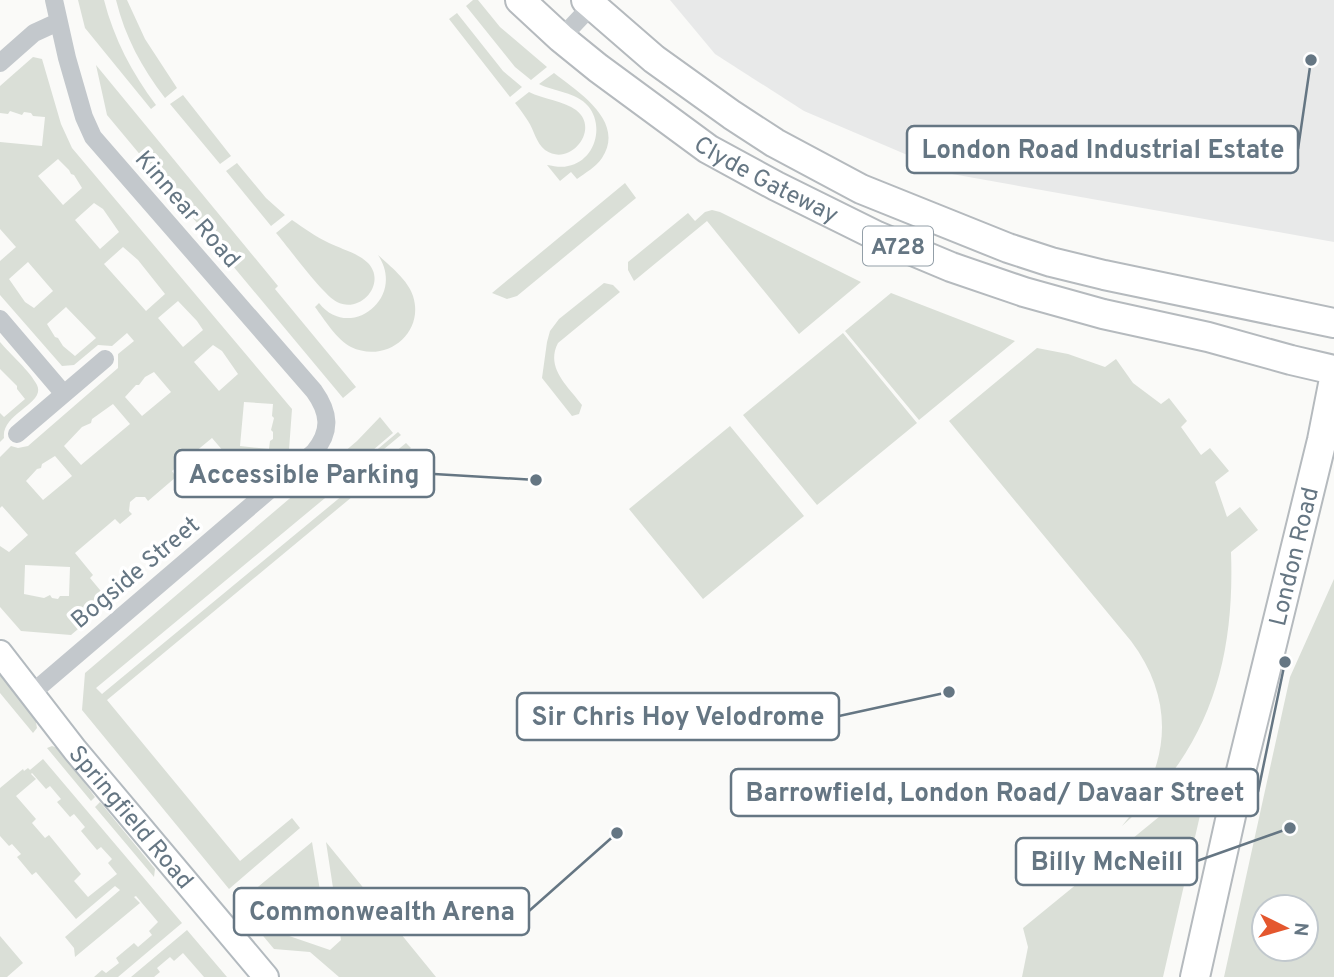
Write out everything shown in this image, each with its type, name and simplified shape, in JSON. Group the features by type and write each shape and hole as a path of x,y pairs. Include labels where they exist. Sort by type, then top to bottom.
{"main road":[{"name":"Clyde Gateway","path":"520,0 561,38 708,149 835,216 916,253 988,281 1072,306 1208,337 1334,370"},
{"name":"Clyde Gateway","path":"592,2 654,59 723,108 775,142 861,189 1008,248 1051,261 1334,323"},
{"name":"London Road","path":"1195,977 1235,796 1322,440 1334,379"}],"street":[{"name":"Kinnear Road","path":"54,0 84,117 93,137 314,391 326,411 327,428"},
{"path":"561,38 592,2"},
{"path":"0,63 34,33 58,22"},
{"path":"0,319 64,394"},
{"path":"17,434 105,359"},
{"name":"Bogside Street","path":"32,693 314,452 327,428"},
{"name":"Springfield Road","path":"0,653 75,750 266,977"}],"shaded area":[{"path":"78,0 104,0 125,55 156,105 151,109 85,28"},
{"path":"116,0 127,0 145,39 177,88 165,98 135,52"},
{"path":"473,0 478,0 500,27 547,67 531,80 515,67 466,6"},
{"path":"670,0 1334,0 1334,242 952,174 804,111 715,54"},
{"path":"457,13 503,71 522,87 510,97 449,19"},
{"path":"33,57 42,59 61,124 72,148 292,409 289,450 254,479 235,456 230,459 212,438 172,471 176,477 148,501 145,497 136,497 130,502 129,511 132,514 120,524 115,519 75,553 93,575 90,578 110,602 71,635 21,631 0,607 0,546 9,552 28,535 2,506 0,508 0,457 11,446 28,446 118,368 118,354 134,341 127,333 112,346 98,345 74,365 62,366 0,295 0,261 16,247 0,229 0,142 42,146 45,117 24,112 22,115 10,111 8,114 0,113 0,86","holes":["58,159 74,175 82,188 63,205 38,176","94,203 103,209 119,232 100,249 75,220","123,247 138,260 165,294 146,311 104,264","28,262 53,291 34,308 25,302 9,279","178,301 203,330 183,347 158,318","66,307 96,338 75,356 55,337 47,324","213,345 222,351 238,374 219,391 194,362","154,372 171,392 142,416 125,397 145,377","244,402 273,404 273,439 269,449 240,446","113,404 130,424 81,465 64,446 82,427 91,423 92,419","55,456 72,476 43,500 26,481","25,565 70,567 69,596 60,596 58,599 50,595 44,598 24,594"]},
{"path":"96,65 278,286 275,289 356,387 343,398 107,115"},
{"path":"554,73 586,98 604,120 608,132 608,145 602,158 577,179 571,172 560,181 547,165 565,167 585,157 594,142 596,123 583,101 539,84"},
{"path":"529,92 571,107 583,118 584,136 572,150 555,154 539,144 528,121 515,103"},
{"path":"183,95 231,156 220,164 170,104"},
{"path":"237,163 266,198 285,215 271,226 226,171"},
{"path":"625,183 636,198 517,296 507,299 492,293"},
{"path":"712,210 861,282 799,334 707,221 634,281 628,270 628,262 688,213 695,221 705,212"},
{"path":"292,220 319,238 368,263 375,279 369,295 355,304 346,305 331,298 276,233"},
{"path":"378,255 407,284 413,296 415,310 408,333 400,342 377,351 364,351 351,347 341,339 315,307 319,303 331,314 345,318 371,310 380,299 385,286 385,271"},
{"path":"604,283 613,285 620,292 558,343 555,352 556,369 582,405 579,414 572,416 542,378 547,342 550,331 559,319"},
{"path":"891,293 1015,341 919,420 845,331"},
{"path":"843,333 917,423 817,505 743,415"},
{"path":"0,342 30,374 38,392 30,404 9,422 0,442 0,413 4,417 25,399 17,386 0,369"},
{"path":"1037,348 1068,354 1105,367 1116,359 1133,383 1161,404 1169,398 1187,421 1181,427 1201,455 1210,448 1229,471 1215,482 1227,517 1240,507 1258,530 1231,552 1228,631 1211,702 1196,735 1176,767 1152,797 1122,826 1150,782 1162,735 1156,688 1146,664 1131,641 949,421"},
{"path":"380,417 393,433 359,462 360,464 398,432 401,435 96,688 102,694 406,443 411,448 107,700 240,861 292,818 300,828 229,889 82,710 85,673 357,441"},
{"path":"730,426 804,516 703,599 629,509"},
{"path":"1334,579 1334,977 1224,977 1290,677"},
{"path":"0,673 35,717 37,728 33,733 0,693"},
{"path":"52,746 60,749 95,797 91,801 47,748"},
{"path":"43,759 182,923 118,977 94,977 102,970 106,973 119,963 116,958 134,943 138,947 152,935 149,931 158,922 136,896 134,897 140,903 75,957 74,948 65,937 120,890 115,886 76,919 36,872 32,875 17,857 21,854 12,844 9,846 0,836 0,788 23,769 30,770","holes":["32,773 46,789 50,786 61,799 57,802 70,817 74,814 85,827 81,831 97,850 101,847 112,859 108,863 117,874 88,897 74,881 81,874 49,835 45,838 32,823 36,819 16,796 36,779"]},
{"path":"1209,776 1163,977 1022,977 1028,947 1023,928"},
{"path":"100,802 155,869 154,877 95,807"},
{"path":"312,842 326,927 322,931 265,913 260,907 241,901"},
{"path":"326,842 436,977 339,977 310,952 274,949 259,931 260,926 330,950 341,940"},
{"path":"187,930 227,977 204,977 183,953 174,961 170,957 157,968 160,972 154,977 131,977"},
{"path":"0,936 23,963 7,977 0,977"}],"place":[{"name":"London Road Industrial Estate","path":"1311,60"},
{"name":"Accessible Parking","path":"536,480"},
{"name":"Barrowfield, London Road/ Davaar Street","path":"1285,662"},
{"name":"Sir Chris Hoy Velodrome","path":"949,692"},
{"name":"Billy McNeill","path":"1290,828"},
{"name":"Commonwealth Arena","path":"617,833"}]}
